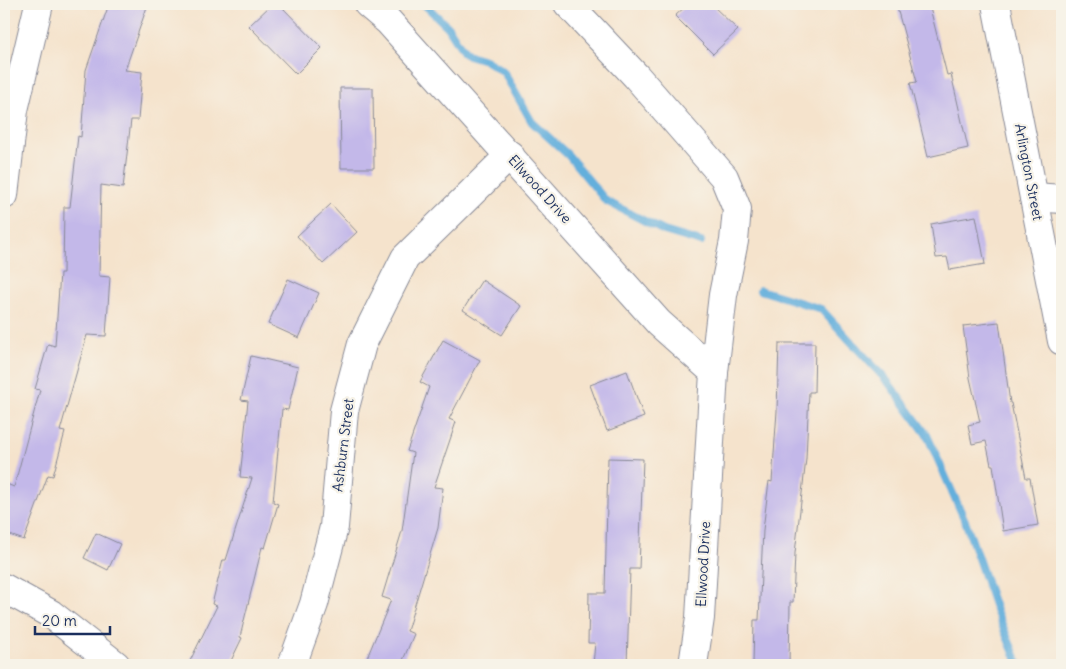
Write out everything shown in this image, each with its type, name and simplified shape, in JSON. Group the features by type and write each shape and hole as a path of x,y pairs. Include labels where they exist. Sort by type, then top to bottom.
{"street":[{"path":"4,195 14,110 39,4"},
{"name":"Ellwood Drive","path":"368,4 388,21 659,323 714,372"},
{"name":"Ellwood Drive","path":"568,4 636,76 724,177 737,209 734,241 723,295 714,372 700,618 693,665"},
{"name":"Arlington Street","path":"996,4 1062,341"},
{"name":"Ashburn Street","path":"292,665 314,604 334,527 344,411 362,344 405,258 510,155"},
{"path":"1034,197 1062,199"},
{"path":"4,588 51,614 116,665"}],"building":[{"path":"109,4 148,4 125,70 142,72 138,120 131,120 123,188 101,185 99,276 110,277 106,336 87,335 60,431 65,432 53,476 48,475 24,540 4,533 4,483 14,487 40,390 35,389 48,344 55,346 60,273 63,273 64,207 70,207 78,136 81,137 86,70"},
{"path":"272,4 279,4 322,48 296,74 249,26"},
{"path":"688,4 711,4 738,30 713,54 675,16"},
{"path":"896,4 929,4 947,75 951,74 968,148 928,157 910,83 917,82"},
{"path":"340,88 373,88 374,168 341,168"},
{"path":"331,204 357,232 323,264 297,236"},
{"path":"976,216 985,264 950,270 947,257 936,258 931,224"},
{"path":"288,279 319,293 299,338 268,324"},
{"path":"482,280 521,306 502,335 463,310"},
{"path":"999,322 1010,403 1026,478 1030,478 1038,525 1003,531 993,465 991,465 986,441 972,444 968,425 980,422 970,378 963,326"},
{"path":"443,340 480,360 449,419 456,422 434,487 443,488 438,528 407,631 414,634 401,665 364,665 391,600 382,597 402,531 413,453 407,451 429,387 420,382"},
{"path":"779,343 815,343 814,392 809,392 806,459 795,553 793,602 790,602 789,665 753,665 754,620 759,620 763,530 769,481 772,482"},
{"path":"251,356 298,367 288,410 282,409 273,502 278,504 265,548 262,547 240,637 242,638 229,665 188,665 217,606 212,604 223,560 226,560 252,478 240,477 248,401 241,400"},
{"path":"627,371 644,417 607,431 590,385"},
{"path":"608,458 643,459 639,569 630,569 627,665 593,665 595,643 588,643 589,593 605,593"},
{"path":"96,533 120,544 108,570 84,558"}],"waterway":[{"path":"424,4 448,27 465,54 485,60 503,71 532,122 568,155 606,201 664,231 701,242"},
{"path":"760,290 821,309 888,382 927,435 966,523 995,608 1019,665"}]}
